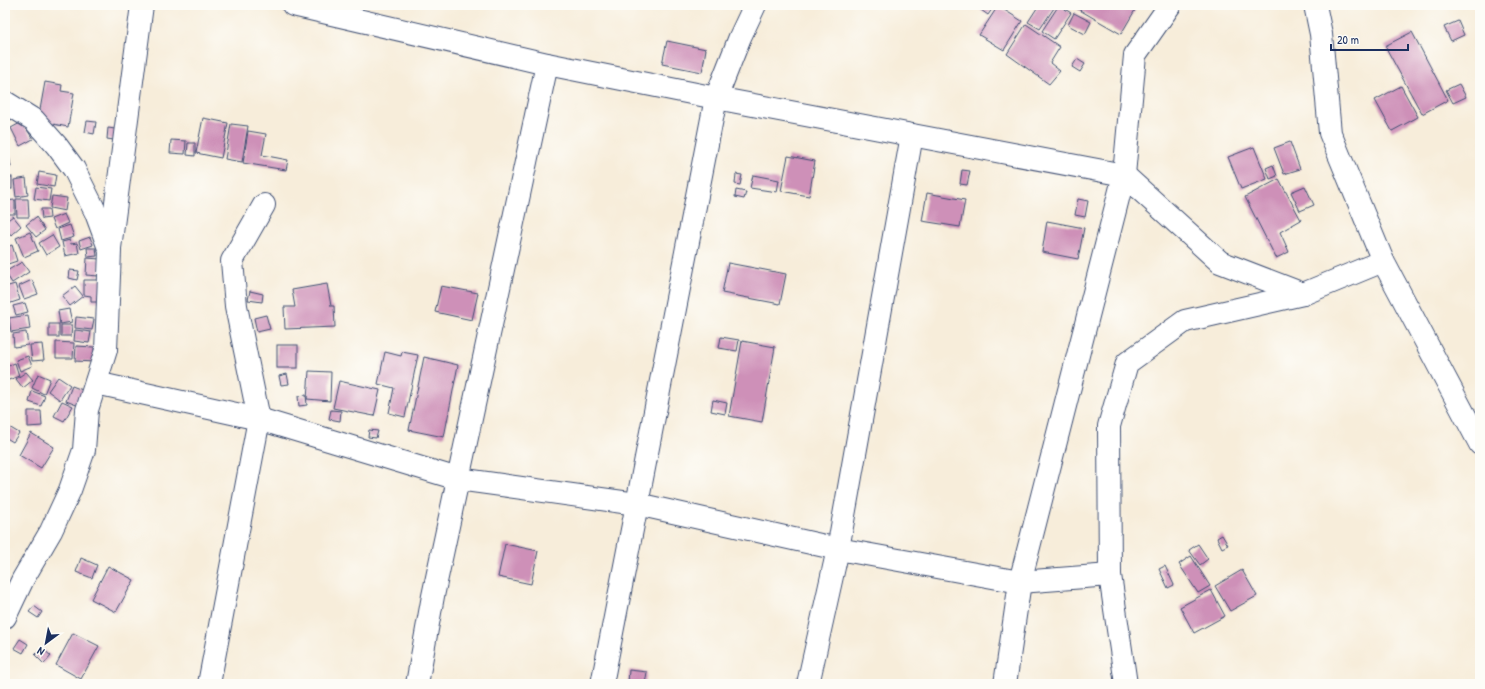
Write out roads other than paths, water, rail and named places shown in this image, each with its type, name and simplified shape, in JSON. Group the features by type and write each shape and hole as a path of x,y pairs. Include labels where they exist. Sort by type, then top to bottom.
{"street":[{"path":"5,617 23,579 51,531 70,490 84,450 87,410 106,350 110,251 142,5"},
{"path":"293,5 547,64 716,98 1124,174 1220,262 1303,294"},
{"path":"602,684 716,98 740,37 755,5"},
{"path":"1005,684 1020,582 1124,174 1134,55 1170,5"},
{"path":"1315,5 1320,34 1330,133 1383,261 1480,444"},
{"path":"417,684 433,596 547,64"},
{"path":"5,102 34,120 57,146 74,169 96,213 110,251"},
{"path":"808,684 838,549 912,135"},
{"path":"209,684 258,419 236,306 232,261 264,205"},
{"path":"1126,684 1110,575 1109,426 1127,363 1185,321 1303,294 1383,261"},
{"path":"96,383 258,419 458,479 637,504 838,549 1020,582 1110,575"}]}
